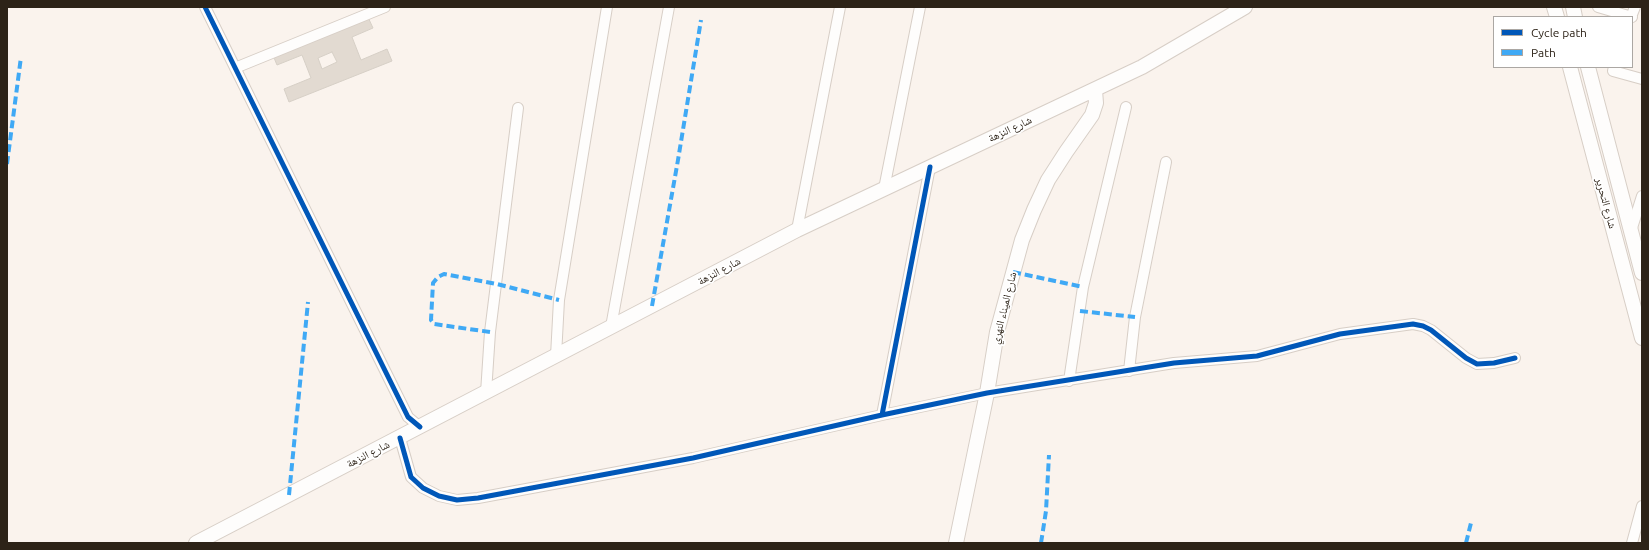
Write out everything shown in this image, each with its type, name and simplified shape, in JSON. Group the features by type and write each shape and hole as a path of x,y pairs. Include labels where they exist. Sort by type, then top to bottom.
{"main road":[{"name":"شارع النزهة","path":"196,543 797,230 1142,67 1245,7"},
{"name":"شارع التحرير","path":"1570,68 1636,294 1641,329"},
{"name":"شارع التحرير","path":"1588,68 1642,272"},
{"name":"شارع الميناء النهري","path":"956,543 987,393 997,332 1022,240 1048,180 1092,115 1096,103 1095,90"}],"street":[{"path":"205,7 408,417 420,427"},
{"path":"235,68 385,7"},
{"path":"556,356 559,300 606,7"},
{"path":"611,327 669,7"},
{"path":"797,230 840,7"},
{"path":"884,189 920,7"},
{"path":"1598,7 1629,16"},
{"path":"1610,68 1642,79"},
{"path":"1069,381 1083,287 1126,107"},
{"path":"486,393 490,332 518,108"},
{"path":"1129,371 1135,317 1166,162"},
{"path":"882,416 930,167"},
{"path":"1631,231 1642,196"},
{"path":"400,438 411,477 423,488 457,500 478,498 693,458 987,393 1174,363 1257,356 1340,334 1413,324 1423,326 1431,330 1466,358 1477,364 1494,363 1515,358"},
{"path":"1632,543 1642,506"}],"building":[{"path":"367,15 373,28 352,37 361,60 387,49 392,61 289,102 284,89 311,78 302,55 277,65 272,53","holes":["332,52 337,62 322,69 318,58"]}],"marked path":[{"path":"652,306 701,20"},
{"path":"7,164 21,57"},
{"path":"1013,272 1083,287"},
{"path":"490,332 434,324 431,320 433,283 438,277 444,274 497,284 559,300"},
{"path":"289,495 308,302"},
{"path":"1080,311 1135,317"},
{"path":"1041,543 1046,511 1049,455"},
{"path":"1466,543 1471,523"}],"cycle path":[{"path":"205,7 408,417 420,427"},
{"path":"930,167 882,415 987,393 1174,363 1257,356 1340,334 1413,324 1423,326 1431,330 1466,358 1477,364 1494,363 1515,358"},
{"path":"400,438 411,477 423,488 439,496 457,500 478,498 693,458 882,415"}]}
